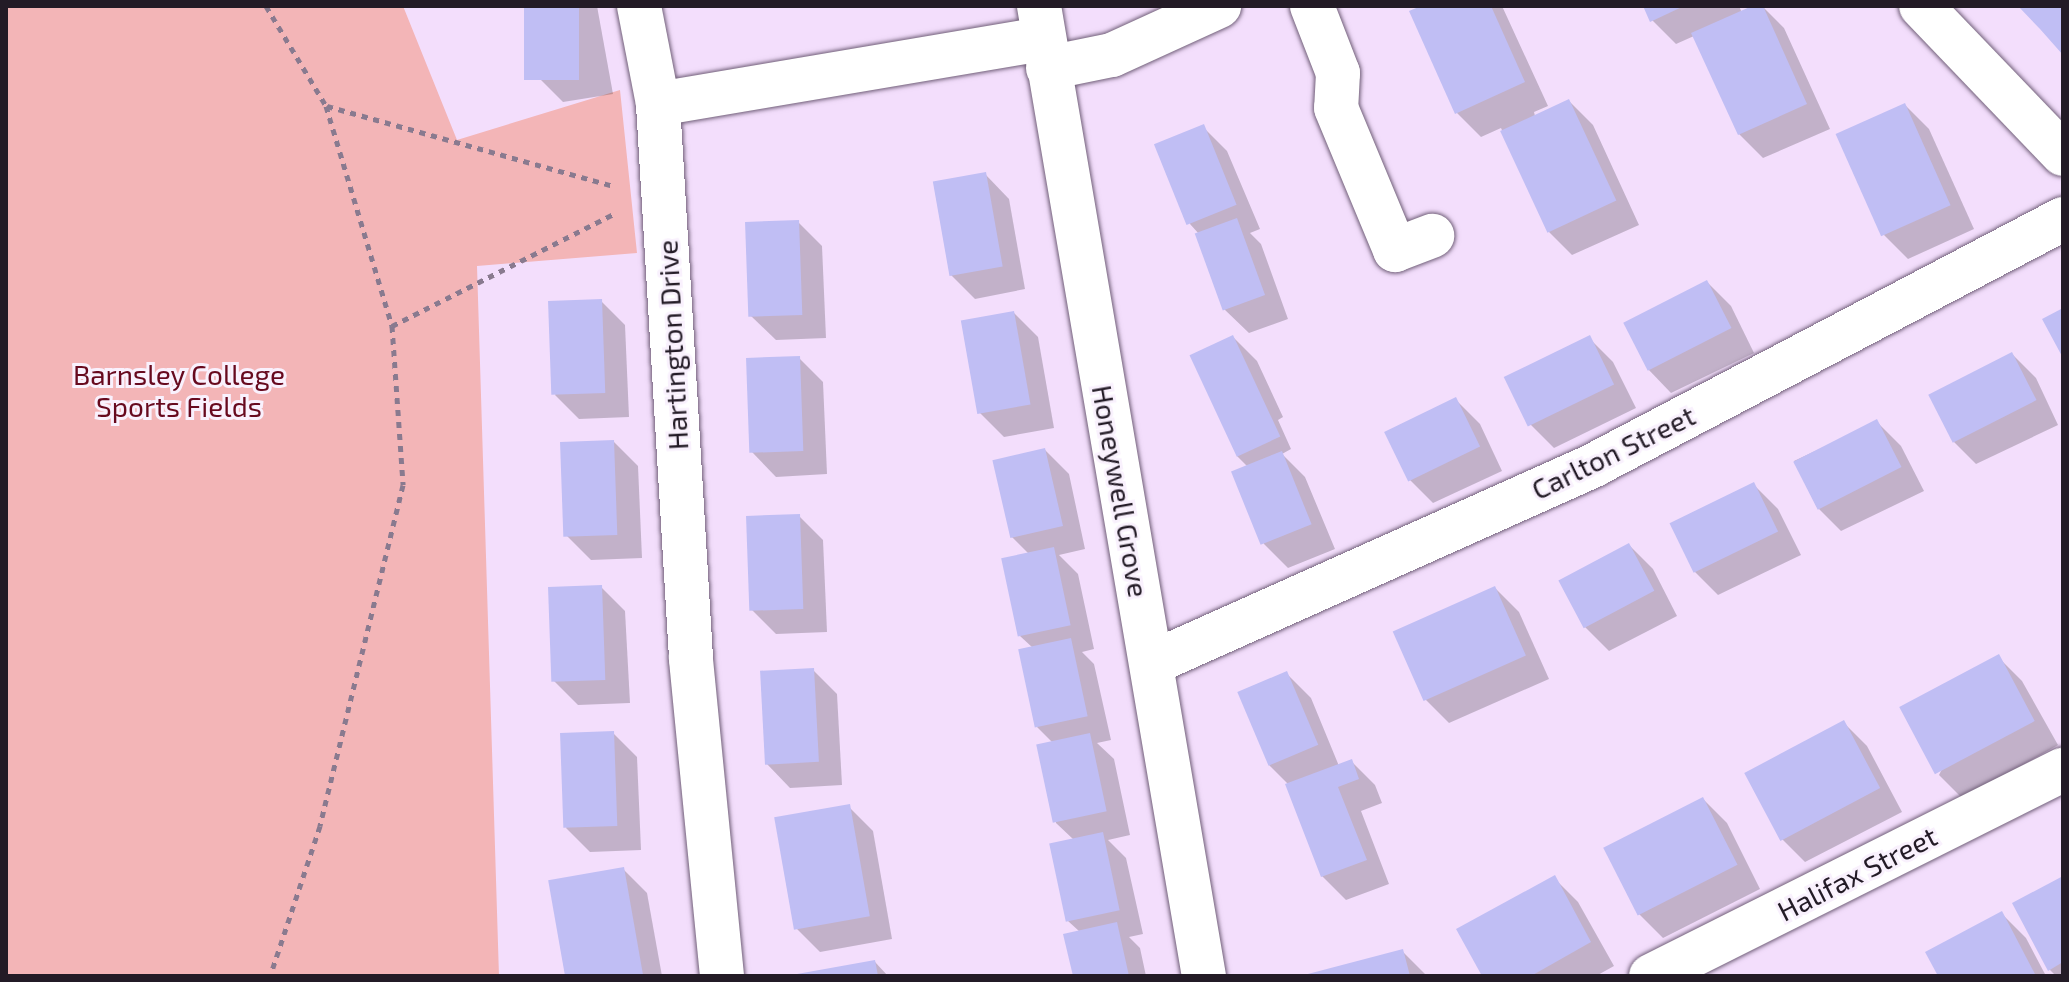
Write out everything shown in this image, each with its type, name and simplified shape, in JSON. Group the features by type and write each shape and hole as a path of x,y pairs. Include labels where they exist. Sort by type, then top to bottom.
{"street":[{"name":"Hartington Drive","path":"639,6 658,104 657,198 691,658 722,976"},
{"path":"658,104 1043,38 1112,55 1219,6"},
{"path":"1312,6 1338,73 1336,108 1395,250 1432,236"},
{"path":"1921,6 2063,154"},
{"name":"Honeywell Grove","path":"1043,38 1204,976"},
{"name":"Carlton Street","path":"1152,663 1594,465 2063,219"},
{"name":"Halifax Street","path":"1651,976 2063,770"}],"path":[{"path":"266,6 326,106 392,326 403,485 320,826 270,976"},
{"path":"326,106 657,198"},
{"path":"392,326 657,198"}],"green space":[{"name":"Barnsley College Sports Fields","path":"6,6 403,6 457,140 620,90 637,253 477,266 499,976 6,976"}],"building":[{"path":"524,6 579,6 579,80 524,80"},
{"path":"1421,6 1491,6 1525,82 1455,114 1409,11"},
{"path":"1643,6 1684,6 1650,22"},
{"path":"1752,6 1763,6 1807,104 1738,135 1691,33"},
{"path":"2018,6 2063,6 2063,55 2040,29"},
{"path":"1569,99 1616,201 1547,233 1500,131"},
{"path":"1905,103 1951,205 1881,236 1836,134"},
{"path":"1204,124 1237,205 1187,225 1154,144"},
{"path":"986,172 1003,267 949,276 933,181"},
{"path":"1237,218 1265,295 1223,310 1195,233"},
{"path":"799,220 802,315 748,317 745,222"},
{"path":"1707,280 1732,328 1648,371 1623,323"},
{"path":"602,299 605,393 551,395 548,301"},
{"path":"2063,308 2063,358 2042,319"},
{"path":"1014,311 1030,405 977,414 961,320"},
{"path":"1233,335 1280,437 1237,457 1189,355"},
{"path":"1590,335 1614,384 1528,427 1504,377"},
{"path":"2012,352 2037,400 1953,443 1928,395"},
{"path":"800,356 803,451 749,453 746,358"},
{"path":"1456,397 1480,446 1408,482 1384,432"},
{"path":"1877,419 1902,467 1818,510 1793,462"},
{"path":"614,440 617,535 563,537 560,442"},
{"path":"1045,448 1063,526 1010,538 992,460"},
{"path":"1282,451 1312,524 1261,545 1231,472"},
{"path":"1754,482 1778,531 1694,573 1670,523"},
{"path":"800,514 803,609 749,611 746,516"},
{"path":"1629,543 1654,591 1584,628 1558,581"},
{"path":"1054,547 1071,625 1018,636 1001,558"},
{"path":"602,585 605,680 551,682 548,587"},
{"path":"1495,586 1526,655 1424,701 1393,632"},
{"path":"1071,638 1088,716 1035,727 1018,649"},
{"path":"1999,654 2035,721 1935,774 1899,707"},
{"path":"814,668 819,762 765,765 760,671"},
{"path":"1287,671 1318,745 1269,766 1237,692"},
{"path":"1844,720 1880,788 1780,841 1744,773"},
{"path":"614,731 617,826 563,828 560,733"},
{"path":"1090,733 1107,811 1053,823 1036,744"},
{"path":"1352,759 1359,779 1338,787 1367,860 1321,877 1285,784"},
{"path":"1703,797 1738,865 1638,916 1603,848"},
{"path":"850,804 870,916 794,930 774,817"},
{"path":"1103,832 1120,910 1066,922 1049,843"},
{"path":"624,867 643,976 565,976 548,880"},
{"path":"1555,875 1591,942 1531,976 1482,976 1456,929"},
{"path":"2063,876 2063,962 2048,971 2012,903"},
{"path":"2002,911 2036,976 1938,976 1925,952"},
{"path":"1117,922 1129,976 1073,976 1063,934"},
{"path":"1403,949 1410,976 1304,976 1304,975"},
{"path":"875,960 878,976 797,976 797,974"}]}
